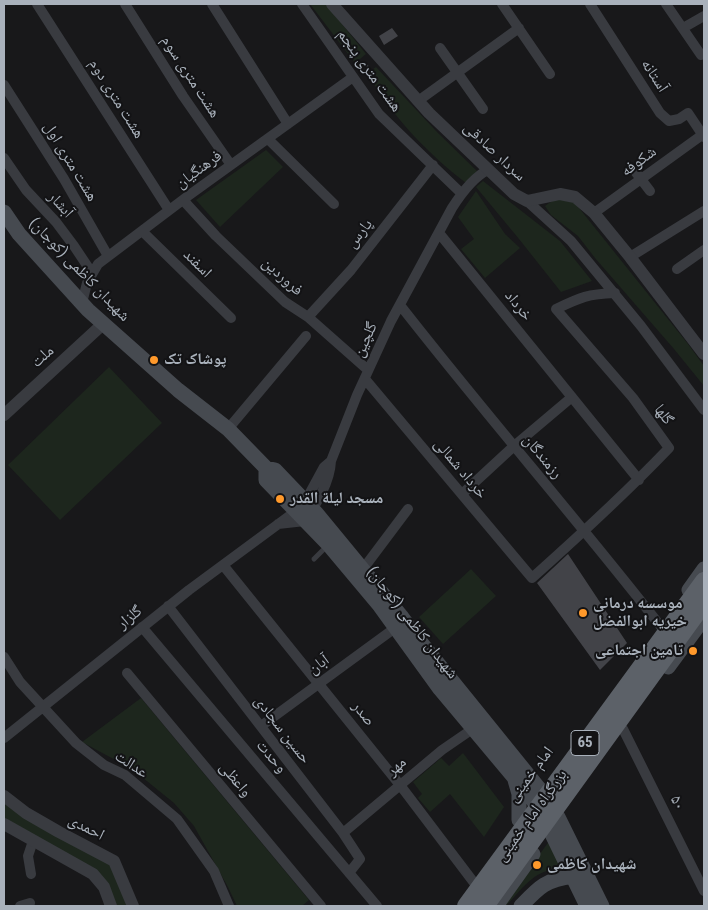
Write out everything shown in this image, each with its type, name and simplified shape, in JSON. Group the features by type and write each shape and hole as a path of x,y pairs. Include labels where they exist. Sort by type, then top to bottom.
{"highway":[{"name":"بزرگراه امام خمینی","path":"466,906 704,581"},
{"name":"بزرگراه امام خمینی","path":"485,906 704,602"}],"main road":[{"name":"شهیدان کاظمی (کوجان)","path":"4,212 19,234 82,303 178,390 228,429 266,468 266,480 305,511 363,569 537,796"},
{"name":"شهیدان کاظمی (کوجان)","path":"305,511 328,544 396,628 440,689 513,775 537,796"},
{"name":"امام خمینی","path":"459,906 519,820 704,569"},
{"path":"496,906 554,823 704,618"},
{"path":"513,775 519,794 519,820"},
{"path":"537,796 602,906"},
{"path":"554,823 572,876 588,906"},
{"path":"521,906 541,886 555,879 572,876"}],"street":[{"name":"هشت متری دوم","path":"38,4 169,210"},
{"name":"هشت متری سوم","path":"125,4 183,96 231,165"},
{"path":"212,4 288,124"},
{"name":"هشت متری پنجم","path":"302,4 378,114 461,193"},
{"name":"سردار صادقی","path":"332,4 418,101 514,194 527,201 560,194 575,197 594,213 704,354"},
{"path":"502,4 550,74"},
{"name":"آستانه","path":"590,4 660,113 669,121 679,119 688,113 703,136"},
{"path":"666,4 701,55"},
{"path":"683,28 704,16"},
{"path":"418,101 519,28"},
{"path":"440,48 483,109"},
{"name":"فرهنگیان","path":"82,303 87,283 98,264 169,210 353,77"},
{"name":"هشت متری اول","path":"4,85 64,179 108,256"},
{"name":"شکوفه","path":"594,213 703,136"},
{"path":"268,139 334,204"},
{"name":"آبشار","path":"4,158 26,190 74,246 92,273"},
{"name":"پارس","path":"308,317 351,270 433,165"},
{"name":"گلچین","path":"305,511 330,473 331,461 356,395 400,305 461,193 488,170"},
{"path":"634,170 650,191"},
{"name":"فروردین","path":"183,200 216,236 285,302 308,317 366,374"},
{"path":"527,201 570,240 615,293 704,410"},
{"path":"630,257 704,211"},
{"name":"اسفند","path":"142,231 231,318"},
{"name":"خرداد","path":"439,233 639,480"},
{"path":"677,269 704,250"},
{"name":"گلها","path":"532,578 639,480 669,448 633,398 556,309 579,298 593,294 615,293"},
{"name":"رزمندگان","path":"400,305 461,383 585,531 662,628"},
{"name":"ملت","path":"4,415 104,323"},
{"path":"228,429 306,336"},
{"name":"خرداد شمالی","path":"366,374 532,578"},
{"path":"462,494 514,446 572,398"},
{"path":"363,569 408,509"},
{"name":"گلزار","path":"4,736 168,606 277,524 305,511"},
{"name":"صدر","path":"223,566 400,785 475,884"},
{"name":"حسین سجادی","path":"168,606 343,833 360,859 349,873"},
{"name":"وحدت","path":"142,627 377,906"},
{"name":"آبان","path":"261,726 396,628"},
{"name":"عدالت","path":"4,657 20,682 76,743 104,765 125,775 177,819 214,871 229,906"},
{"name":"واعظی","path":"127,673 319,906"},
{"name":"مهر","path":"343,833 442,750 474,728"},
{"name":"۵۰","path":"623,729 704,891"},
{"name":"احمدی","path":"4,796 51,827 114,861 133,906"},
{"path":"4,824 93,874 104,887 111,906"},
{"path":"31,874 28,856 33,841"}],"lane":[{"path":"314,559 328,544"}],"path":[{"path":"353,77 379,57"}],"shaded area":[{"path":"310,4 326,4 366,54 355,63"},
{"path":"376,67 437,132 477,171 466,183 424,146 399,119 367,73"},
{"path":"266,150 283,167 220,227 196,200"},
{"path":"483,181 560,241 592,281 561,292 476,187"},
{"path":"476,191 505,234 520,248 485,278 461,249 474,239 458,217"},
{"path":"560,198 575,203 688,344 704,366 704,386 578,236 551,215 545,206"},
{"path":"109,367 162,423 60,520 8,465"},
{"path":"471,569 496,596 443,644 419,617"},
{"path":"141,698 309,900 302,906 237,906 194,826 174,803 132,769 82,742"},
{"path":"463,753 504,807 484,837 450,794 430,812 418,798 422,794 413,782 441,758 449,766"},
{"path":"4,801 111,864 129,906 114,906 109,889 4,819"},
{"path":"550,840 565,871 555,870 539,874 525,885 506,906 502,906"}],"building":[{"path":"392,28 398,36 384,45 379,36"},
{"name":"موسسه درمانی خیریه ابوالفضل","path":"568,554 627,643 600,670 537,583"}],"place":[{"name":"پوشاک تک","path":"154,360"},
{"name":"مسجد لیلة القدر","path":"280,499"},
{"name":"موسسه درمانی خیریه ابوالفضل","path":"583,613"},
{"name":"تامین اجتماعی","path":"693,651"},
{"name":"شهیدان کاظمی","path":"537,865"}]}
